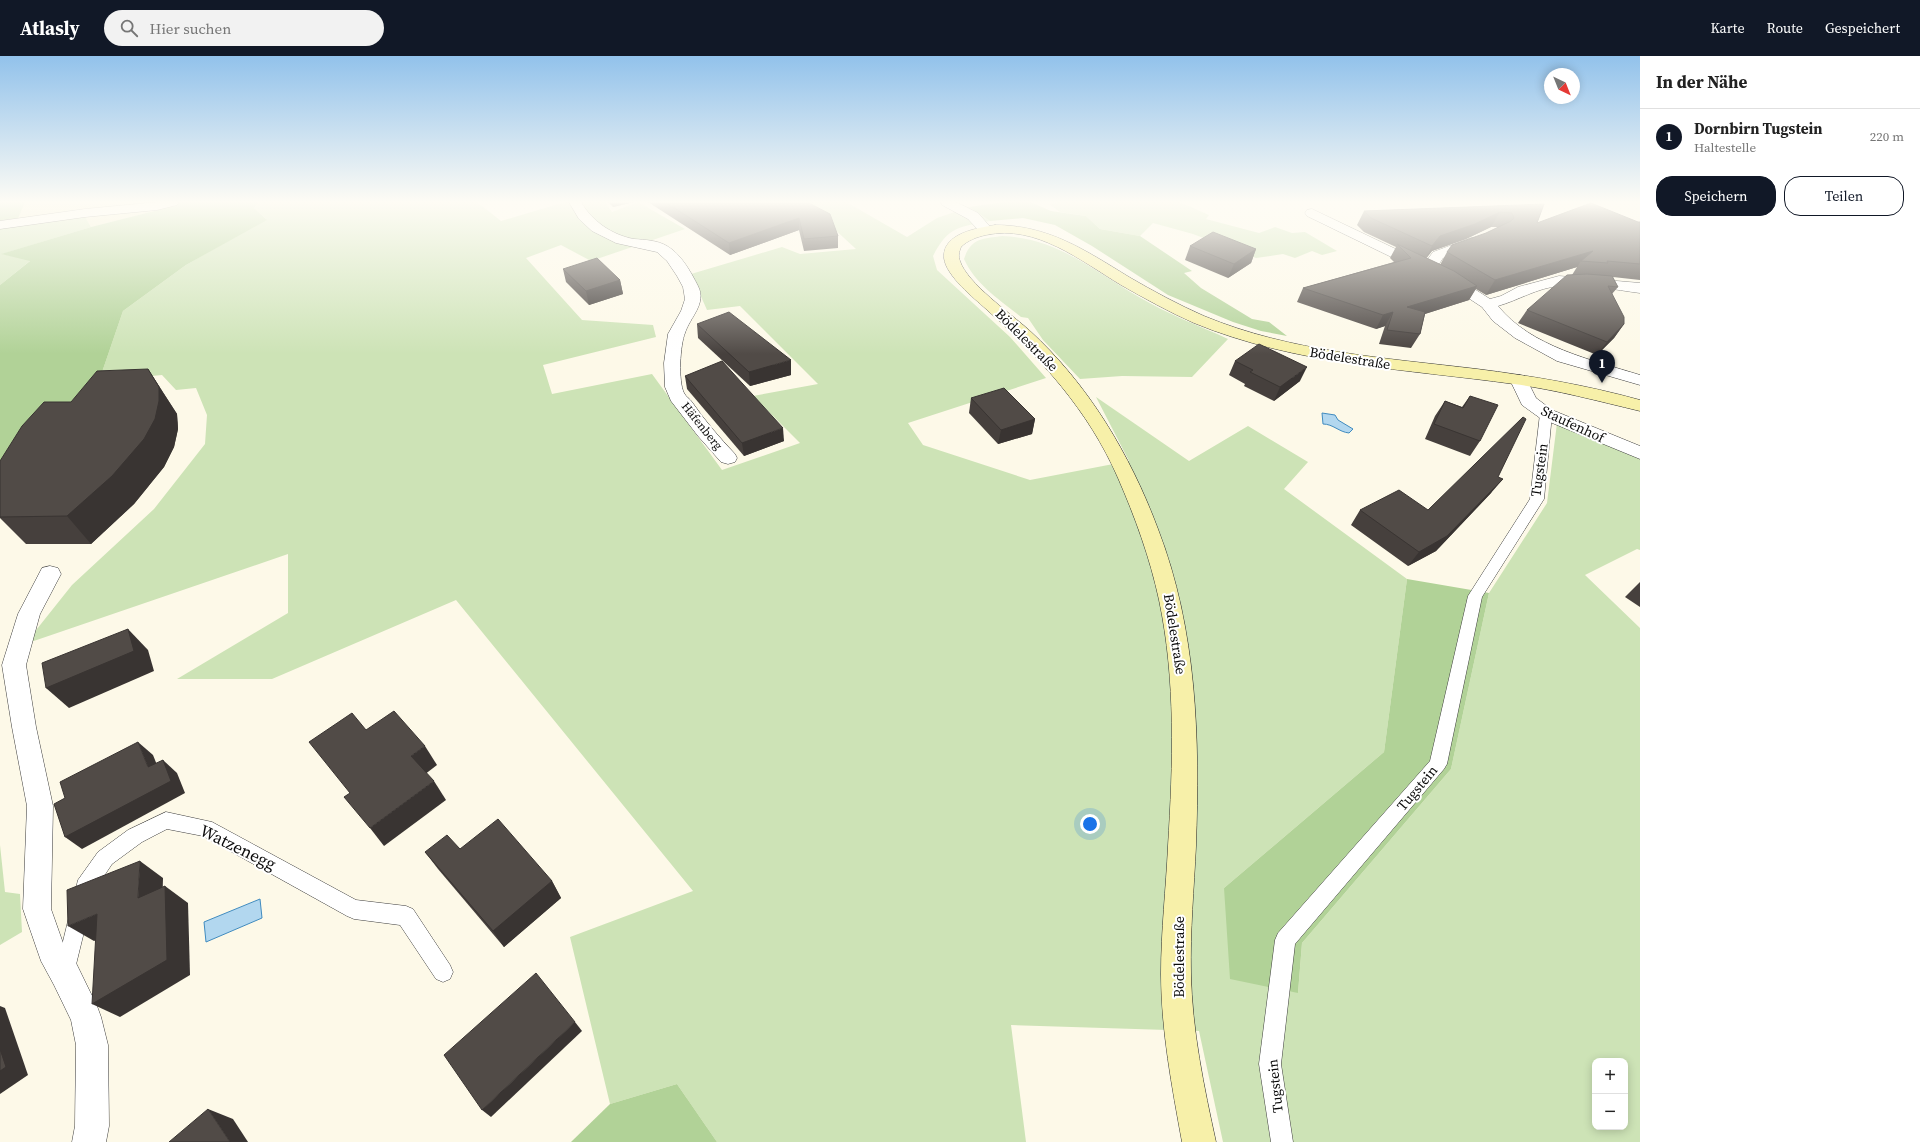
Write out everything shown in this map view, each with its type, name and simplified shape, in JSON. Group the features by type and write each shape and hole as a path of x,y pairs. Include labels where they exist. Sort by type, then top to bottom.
{"main road":[{"name":"Bödelestraße","path":"952,253 951,256 954,266 974,289 1028,338 1049,360 1079,397 1099,426 1134,492 1162,567 1170,601 1183,688 1185,734 1176,979 1184,1065 1199,1142"},
{"name":"Bödelestraße","path":"1078,253 1171,307 1230,332 1310,352 1367,362 1519,380 1594,393 1640,406"}],"street":[{"name":"Häfenberg","path":"666,253 682,272 694,292 693,303 683,319 676,335 673,358 675,392 697,425 728,458"},
{"path":"1394,253 1452,281 1488,304 1499,318 1521,335 1563,357 1640,380"},
{"path":"1428,269 1438,255 1444,253"},
{"path":"1488,304 1506,299 1523,290 1559,281 1573,281 1640,288"},
{"name":"Staufenhof","path":"1519,380 1528,401 1546,414 1640,453"},
{"path":"50,574 29,614 14,665 24,727 40,806 37,909 51,951 65,974 86,1017 92,1045 92,1126 89,1142"}],"lane":[{"name":"Tugstein","path":"1282,1142 1270,1064 1286,940 1438,764 1475,596 1537,499 1546,414"},
{"name":"Watzenegg","path":"65,974 85,887 105,858 135,836 166,820 206,828 354,909 406,916 443,972"}],"green space":[{"path":"0,253 6,253 2,254 31,260 0,285"},
{"path":"5,253 208,253 186,265 123,311 99,381 0,517 0,285 30,261 1,254"},
{"path":"207,253 540,253 526,258 582,320 653,325 656,337 543,365 552,394 652,374 722,470 800,443 753,396 818,384 740,306 707,310 691,274 763,253 800,254 935,253 933,256 937,270 1010,337 1046,378 908,423 923,445 1030,480 1129,461 1096,397 1189,461 1248,426 1308,462 1284,489 1407,579 1384,752 1224,888 1298,993 1302,943 1451,769 1489,593 1547,503 1557,423 1640,458 1640,550 1637,549 1585,575 1640,628 1640,1142 1223,1142 1199,1031 1011,1025 1026,1142 717,1142 677,1084 610,1104 570,937 693,891 456,600 272,679 177,679 288,613 288,554 25,644 72,585 154,509 205,444 207,415 196,388 176,390 162,375 99,381 123,311 186,265"},
{"path":"575,253 615,253 591,261"},
{"path":"967,253 1065,253 1150,303 1228,339 1192,377 1122,376 1080,379 1043,340 1028,318 1021,317 981,284 964,259"},
{"path":"1102,253 1165,253 1192,271 1184,273 1201,288 1252,319 1269,322 1287,336 1261,331 1233,322 1168,295"},
{"path":"1242,253 1308,253 1295,258 1283,254 1256,258"},
{"path":"1316,253 1331,253 1322,255"},
{"path":"1407,579 1489,593 1451,769 1302,943 1298,993 1230,979 1224,888 1384,752"},
{"path":"0,845 5,892 20,894 22,932 0,945"},
{"path":"677,1084 717,1142 571,1142 610,1104"}],"water":[{"path":"1322,413 1335,415 1338,420 1353,429 1349,433 1330,425 1323,424"},
{"path":"260,899 262,918 206,942 204,922"}],"building":[{"path":"1206,253 1251,253 1234,264"},
{"path":"1406,253 1415,253 1454,271 1477,286 1407,307 1425,312 1420,334 1387,330 1393,312 1383,315 1303,288 1411,258"},
{"path":"1448,253 1587,253 1495,280"},
{"path":"1591,253 1640,253 1640,264 1607,261 1608,263 1581,261"},
{"path":"597,258 620,280 586,291 563,269"},
{"path":"1587,274 1612,276 1618,287 1608,286 1624,317 1624,324 1607,342 1527,310 1567,275"},
{"path":"729,312 791,360 749,372 697,324"},
{"path":"1259,344 1307,367 1280,387 1250,372 1253,370 1235,361"},
{"path":"722,361 783,428 742,443 685,376"},
{"path":"148,369 159,387 159,401 155,419 144,439 112,476 67,516 0,517 0,461 22,426 44,402 71,402 97,371"},
{"path":"1004,388 1035,419 1001,430 971,398"},
{"path":"1470,396 1498,405 1480,441 1434,424 1445,401 1463,408"},
{"path":"1523,417 1526,419 1498,477 1503,479 1447,536 1419,552 1360,510 1399,490 1428,510"},
{"path":"128,629 134,651 46,688 42,663"},
{"path":"394,711 425,746 411,756 434,781 370,828 344,797 350,793 309,742 352,713 366,730"},
{"path":"138,742 148,767 163,760 171,781 65,837 54,804 65,798 60,782"},
{"path":"498,819 552,881 493,931 425,852 447,835 460,849"},
{"path":"140,861 138,898 165,886 167,960 92,1004 97,914 68,926 67,890"},
{"path":"536,973 575,1022 482,1110 444,1055"},
{"path":"0,1049 6,1067 0,1071"},
{"path":"208,1109 230,1142 169,1142"}],"place":[{"name":"Dornbirn Tugstein","path":"1602,383"}]}
